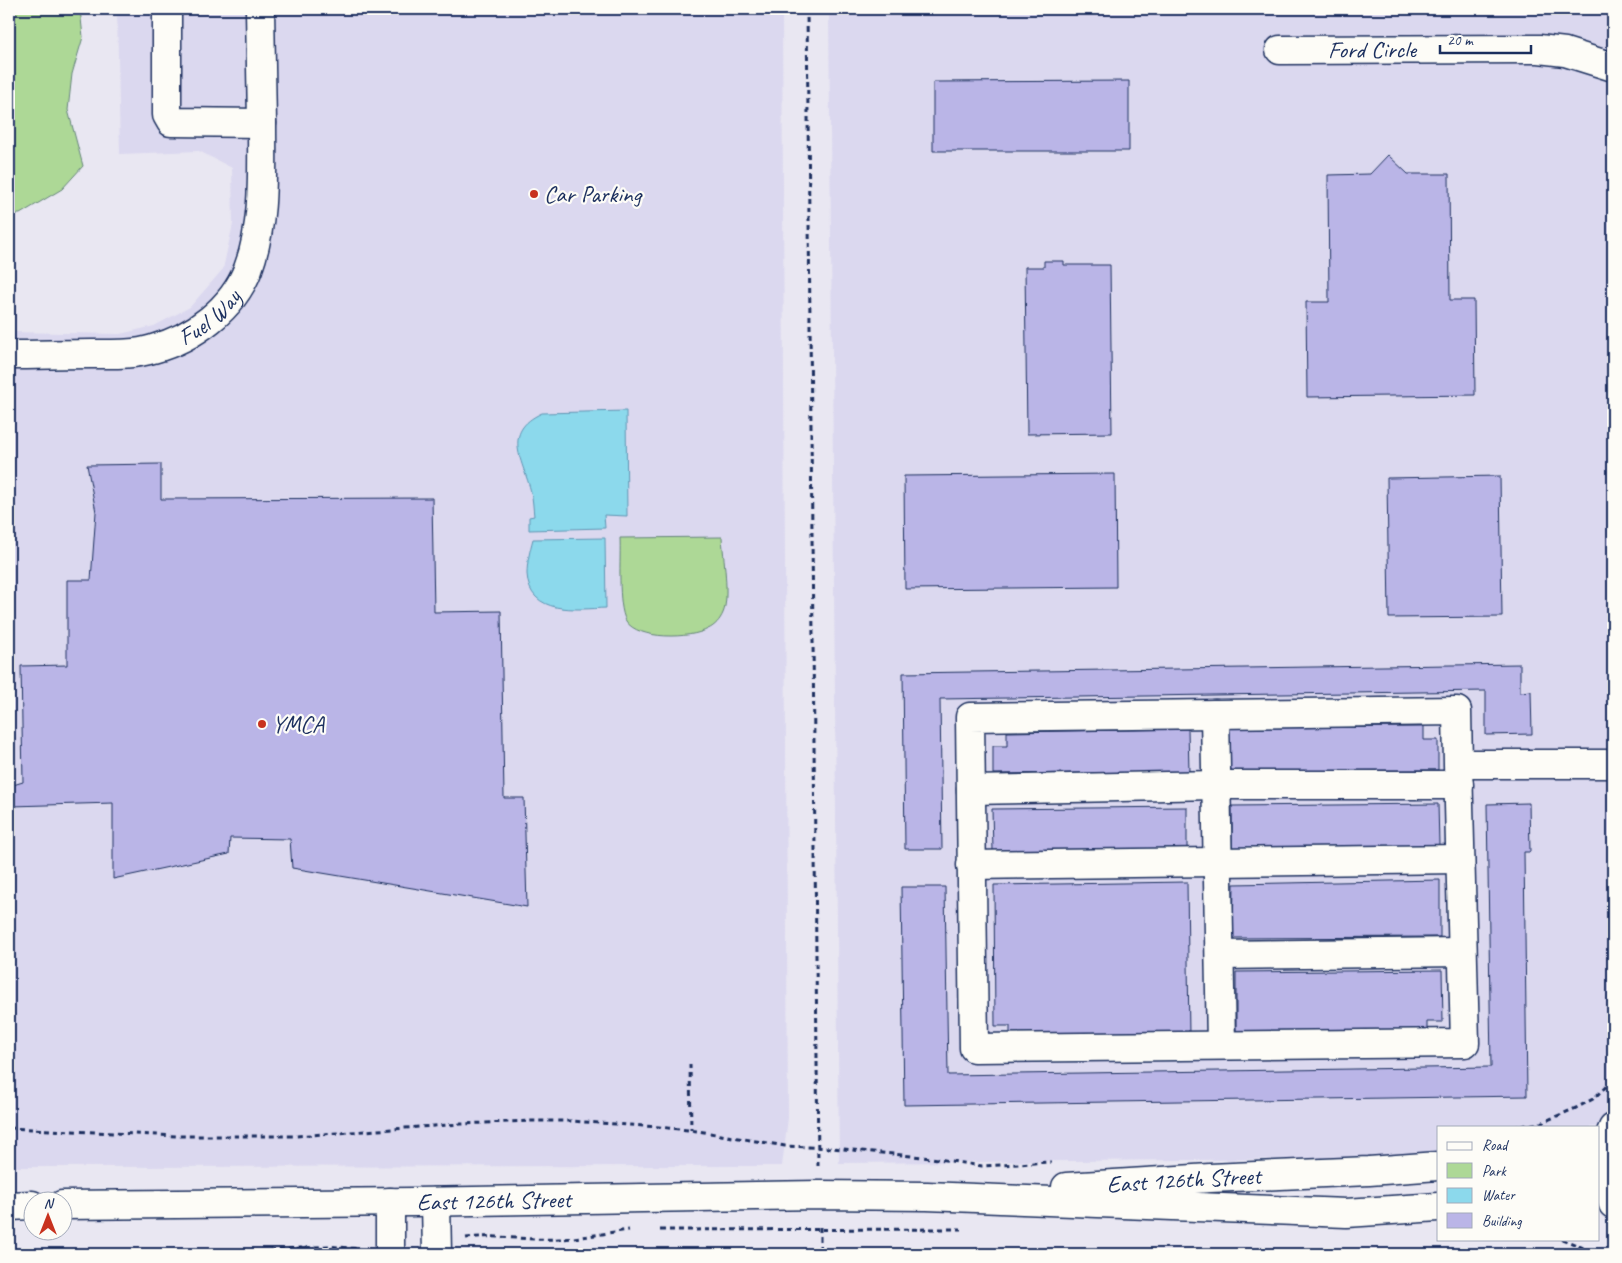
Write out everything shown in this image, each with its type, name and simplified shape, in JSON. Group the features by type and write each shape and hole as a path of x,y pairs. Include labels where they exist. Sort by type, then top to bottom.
{"main road":[{"path":"167,9 167,115 171,122 262,123"},
{"name":"Fuel Way","path":"9,355 121,353 152,350 182,339 208,322 228,303 248,269 260,206 262,123 260,9"},
{"name":"Ford Circle","path":"1280,50 1539,49 1565,52 1613,67"},
{"path":"1457,711 1464,1043 974,1048 970,718 1215,714 1457,711"},
{"path":"1215,714 1221,1046"},
{"path":"971,790 1216,785 1458,775 1613,764"},
{"path":"971,865 1460,859"},
{"path":"1220,955 1462,952"},
{"path":"1600,1129 1613,1122"},
{"path":"1613,1128 1608,1142 1604,1167 1605,1179 1613,1204"},
{"name":"East 126th Street","path":"927,1196 1437,1166"},
{"name":"East 126th Street","path":"72,1205 436,1202 819,1195 927,1196 1336,1213 1437,1207"},
{"path":"390,1202 390,1251"},
{"path":"436,1202 437,1248"},
{"path":"9,1206 22,1206"},
{"path":"1600,1217 1613,1220"}],"path":[{"path":"807,9 819,1175"},
{"path":"690,1064 691,1130"},
{"path":"1520,1126 1541,1123 1576,1108 1594,1099 1613,1080"},
{"path":"9,1128 177,1136 296,1136 408,1127 532,1121 604,1123 691,1130 785,1146 833,1148 932,1158 982,1166 1060,1161"},
{"path":"820,1222 820,1254"},
{"path":"656,1229 968,1229"},
{"path":"437,1248 480,1236 557,1240 631,1230"},
{"path":"1564,1240 1598,1254"},
{"path":"9,1252 214,1252 328,1246 390,1251"}],"shaded area":[{"path":"117,9 782,9 788,1118 782,1166 9,1167 9,332 120,334 154,326 190,307 223,269 233,224 232,168 199,151 120,154"},
{"path":"829,9 1613,9 1613,1156 1600,1156 1600,1126 1437,1126 1437,1158 839,1163"}],"green space":[{"path":"9,9 80,9 83,37 72,74 68,110 83,166 62,189 20,214 9,214"},
{"path":"722,537 726,576 725,606 719,620 711,628 689,635 652,635 641,632 626,621 620,593 620,538"}],"water":[{"path":"626,411 627,516 604,515 605,528 529,530 529,517 534,516 533,501 518,448 518,438 522,429 529,421 542,413"},
{"path":"605,538 606,608 569,609 556,607 536,597 530,588 527,574 533,539"}],"building":[{"path":"1129,81 1129,151 933,151 933,82"},
{"path":"1388,155 1408,174 1449,174 1450,300 1474,300 1475,395 1307,397 1306,302 1329,302 1328,175 1370,174"},
{"path":"1044,261 1064,261 1064,265 1110,265 1112,433 1027,434 1025,267 1044,267"},
{"name":"YMCA","path":"161,464 161,499 432,498 434,612 501,611 504,798 524,798 527,907 292,868 290,839 230,838 229,854 113,879 113,803 12,806 13,785 23,782 21,666 67,665 67,580 91,580 96,512 87,465"},
{"path":"1115,474 1116,587 905,589 904,476"},
{"path":"1500,476 1502,617 1389,618 1387,478"},
{"path":"1520,664 1520,692 1531,691 1532,734 1486,735 1486,691 940,699 942,849 905,849 903,673"},
{"path":"1424,727 1424,740 1438,740 1438,770 1229,771 1229,728"},
{"path":"1188,729 1189,772 993,774 993,746 1007,746 1007,732"},
{"path":"1529,803 1530,852 1524,852 1527,1096 904,1105 901,887 945,887 948,1075 1491,1067 1487,804"},
{"path":"1438,804 1439,845 1232,848 1232,806"},
{"path":"1187,807 1187,848 993,851 992,809"},
{"path":"1440,880 1440,937 1233,938 1234,884"},
{"path":"1187,882 1189,1036 1010,1037 1010,1026 995,1026 994,885"},
{"path":"1442,970 1443,1022 1427,1022 1427,1033 1236,1034 1236,972"}],"place":[{"name":"Car Parking","path":"534,194"},
{"name":"YMCA","path":"262,724"}]}
